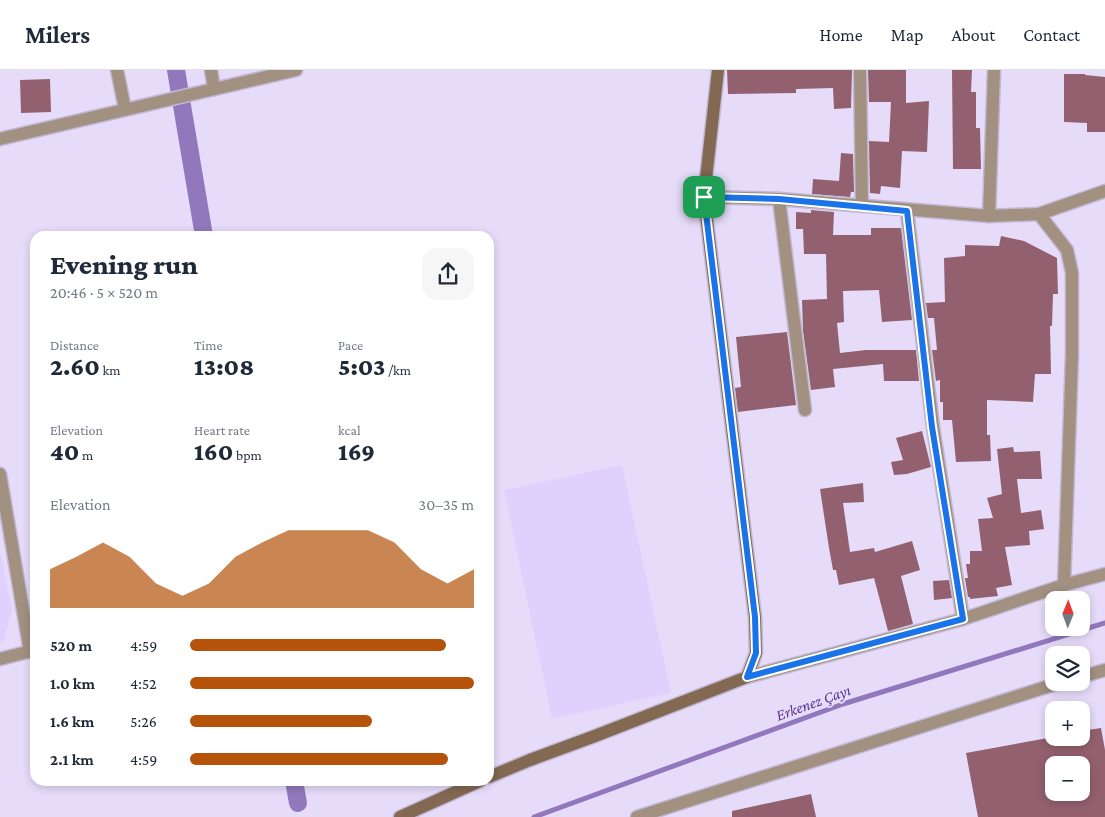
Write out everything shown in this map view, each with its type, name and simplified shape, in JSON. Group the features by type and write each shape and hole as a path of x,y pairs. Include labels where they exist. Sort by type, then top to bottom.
{"street":[{"path":"117,70 125,109"},
{"path":"209,90 211,70"},
{"path":"0,139 296,70"},
{"path":"718,70 704,197 755,617 756,653 747,677"},
{"path":"860,70 862,206"},
{"path":"989,216 994,70"},
{"path":"704,197 779,199 907,211 989,216 1039,214 1105,191"},
{"path":"779,199 805,410"},
{"path":"907,211 932,427 963,619"},
{"path":"1039,214 1067,250 1072,273 1072,355 1064,585"},
{"path":"0,474 30,640"},
{"path":"494,776 530,760 747,677 963,619 1064,585 1105,574"},
{"path":"0,659 30,652"},
{"path":"1090,674 1105,670"},
{"path":"637,817 1045,687"},
{"path":"400,817 469,786"}],"shaded area":[{"path":"622,465 671,693 552,719 504,490"},
{"path":"0,552 12,609 3,642 0,643"}],"building":[{"path":"727,70 852,70 851,108 834,109 833,88 796,89 796,93 728,94"},
{"path":"868,70 906,70 906,103 929,101 927,152 902,151 900,188 881,186 880,194 870,193 869,141 889,142 891,102 869,102"},
{"path":"952,70 972,70 971,92 976,92 976,128 980,128 981,169 953,169"},
{"path":"1064,74 1085,74 1105,77 1105,132 1087,132 1087,123 1064,122"},
{"path":"50,79 51,112 21,113 20,80"},
{"path":"841,153 853,154 854,192 851,192 850,197 812,194 813,179 839,181"},
{"path":"811,210 834,212 833,235 871,235 871,228 901,228 912,320 882,322 879,290 843,291 844,322 837,323 840,353 866,350 916,350 919,381 884,381 883,364 833,369 835,387 811,390 803,331 802,300 827,299 826,254 804,254 803,229 796,229 796,212 811,213"},
{"path":"1001,236 1024,241 1057,258 1058,294 1053,294 1052,326 1050,326 1051,374 1035,374 1033,402 987,400 987,435 990,435 991,461 956,462 952,420 943,420 943,402 940,402 940,380 936,381 932,350 937,350 934,318 928,318 926,303 945,302 944,258 965,256 965,245 999,246"},
{"path":"787,332 796,405 738,412 735,388 741,387 736,337"},
{"path":"922,431 931,467 907,474 894,475 891,462 903,460 896,438"},
{"path":"1013,447 1014,452 1040,451 1042,479 1017,479 1021,513 1041,510 1044,529 1029,531 1030,545 1005,547 1012,585 996,588 998,596 970,599 965,578 968,578 966,564 970,564 970,551 982,551 978,519 993,518 987,498 1002,494 997,449"},
{"path":"863,483 864,502 843,503 850,552 874,548 875,552 912,541 920,570 901,576 913,624 888,631 874,578 839,585 836,570 833,570 829,548 820,489"},
{"path":"949,580 952,598 934,600 933,581"},
{"path":"1101,728 1105,750 1105,817 978,817 966,753 1045,739 1045,746 1090,746 1090,730"},
{"path":"811,794 816,817 732,817 732,811"}],"waterway":[{"path":"176,70 203,231"},
{"name":"Erkenez Çayı","path":"534,817 843,704 1105,623"},
{"path":"295,786 298,803"}],"route":[{"path":"704,197 779,199 907,211 932,427 963,619 747,677 756,653 755,617 704,197"}]}
